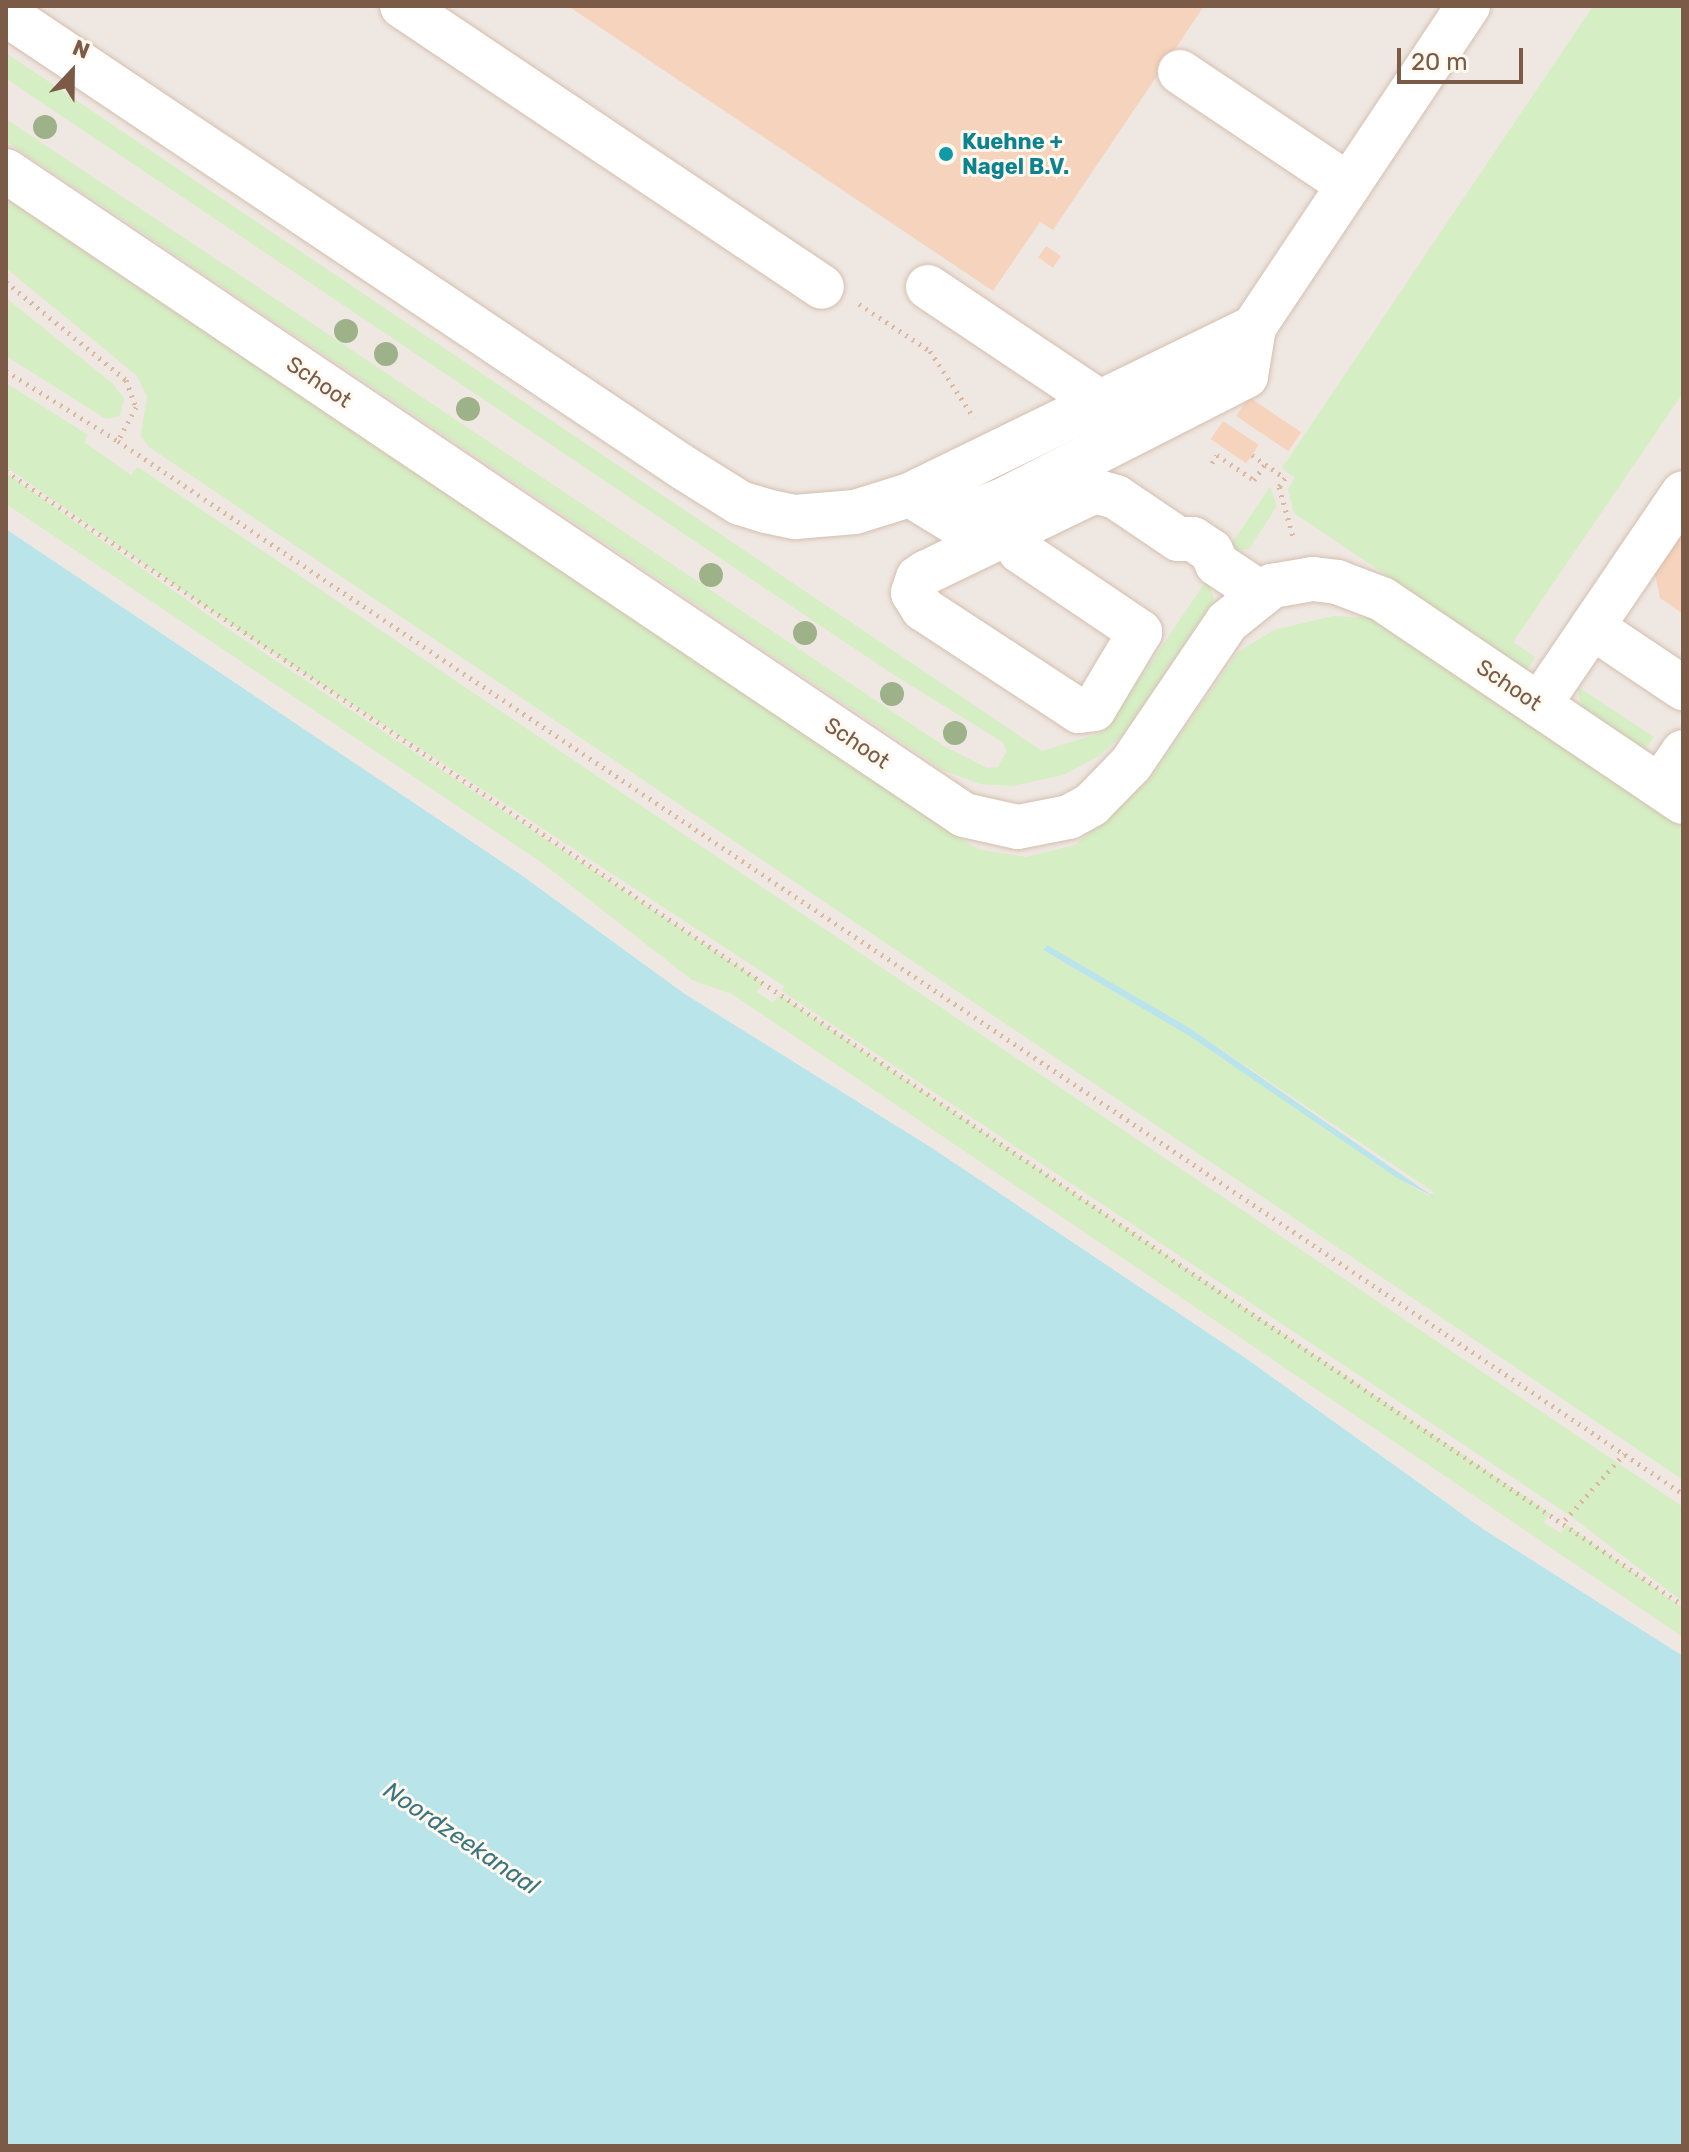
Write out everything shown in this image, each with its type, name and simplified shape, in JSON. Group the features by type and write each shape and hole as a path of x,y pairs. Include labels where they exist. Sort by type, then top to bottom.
{"street":[{"path":"402,6 822,287"},
{"path":"910,495 951,520 1001,501 1246,376 1254,327 1468,6"},
{"path":"6,14 740,503 795,517 855,512 910,495 1088,395"},
{"path":"1180,72 1349,185"},
{"name":"Schoot","path":"6,171 964,815 990,824 1045,824 1092,804 1131,764 1227,622 1259,592 1305,580 1337,582 1382,599 1539,705 1675,780"},
{"path":"928,287 1088,395"},
{"path":"910,495 917,466 982,433 1088,395 1254,327"},
{"path":"1010,531 1020,551 1140,632 1094,709 1086,713 916,602 913,593 918,578 1010,531 1095,491 1116,497 1178,539 1183,553 1203,565 1217,564 1259,592"},
{"path":"1539,705 1683,493"},
{"path":"1592,627 1683,688"}],"path":[{"path":"822,287 825,281 930,351 982,433"},
{"path":"6,282 126,380 136,407 118,441"},
{"path":"6,371 118,441 1683,1494"},
{"path":"1212,463 1217,455 1254,480 1265,464"},
{"path":"1252,455 1285,478 1279,487 1305,580"},
{"path":"6,471 227,625 1565,1520 1683,1605"},
{"path":"1565,1520 1624,1454"}],"shaded area":[{"path":"6,6 1683,6 1683,1656 1483,1529 1247,1359 932,1148 685,994 520,874 6,529"}],"green space":[{"path":"1593,6 1683,6 1683,393 1513,642 1535,657 1527,670 1294,513 1288,490 1295,478 1282,468"},
{"path":"6,53 1042,751 1104,732 1208,578 1214,600 1123,734 1099,756 1063,775 1013,786 980,784 943,770 6,141 6,119 944,746 987,768 998,767 1006,752 1004,743 891,673 20,88 6,78"},
{"path":"6,199 977,849 1026,857 1075,845 1149,780 1238,652 1274,630 1333,616 1370,618 1683,828 1683,1480 149,447 141,436 147,396 137,376 6,268","holes":["1047,945 1188,1027 1434,1192 1429,1196 1397,1178 1191,1037 1044,951"]},
{"path":"6,298 112,383 124,398 120,416 106,419 6,356"},
{"path":"6,383 88,435 84,442 131,475 138,467 1683,1507 1683,1602 1572,1517 782,991 784,986 257,642 6,467"},
{"path":"6,473 225,627 763,983 757,992 773,1003 779,995 1550,1513 1544,1523 1561,1533 1567,1525 1683,1608 1683,1637 732,994 692,980 541,862 6,504"},
{"path":"1270,487 1277,506 1249,549 1226,552"},
{"path":"1591,668 1578,687 1654,737 1645,749 1581,706 1577,685"}],"water":[{"name":"Noordzeekanaal","path":"6,529 520,874 685,994 932,1148 1247,1359 1483,1529 1683,1656 1683,2146 6,2146"},
{"path":"1047,945 1188,1027 1434,1197 1397,1178 1191,1037 1043,950"}],"building":[{"name":"Kuehne + Nagel B.V.","path":"568,6 1204,6 1053,230 1040,222 993,291"},
{"path":"1046,246 1061,256 1053,268 1038,258"},
{"path":"1249,397 1301,432 1288,451 1236,416"},
{"path":"1223,421 1259,445 1246,463 1211,439"},
{"path":"1683,526 1683,614 1660,598 1654,569"}],"place":[{"name":"Kuehne + Nagel B.V.","path":"946,154"}]}
